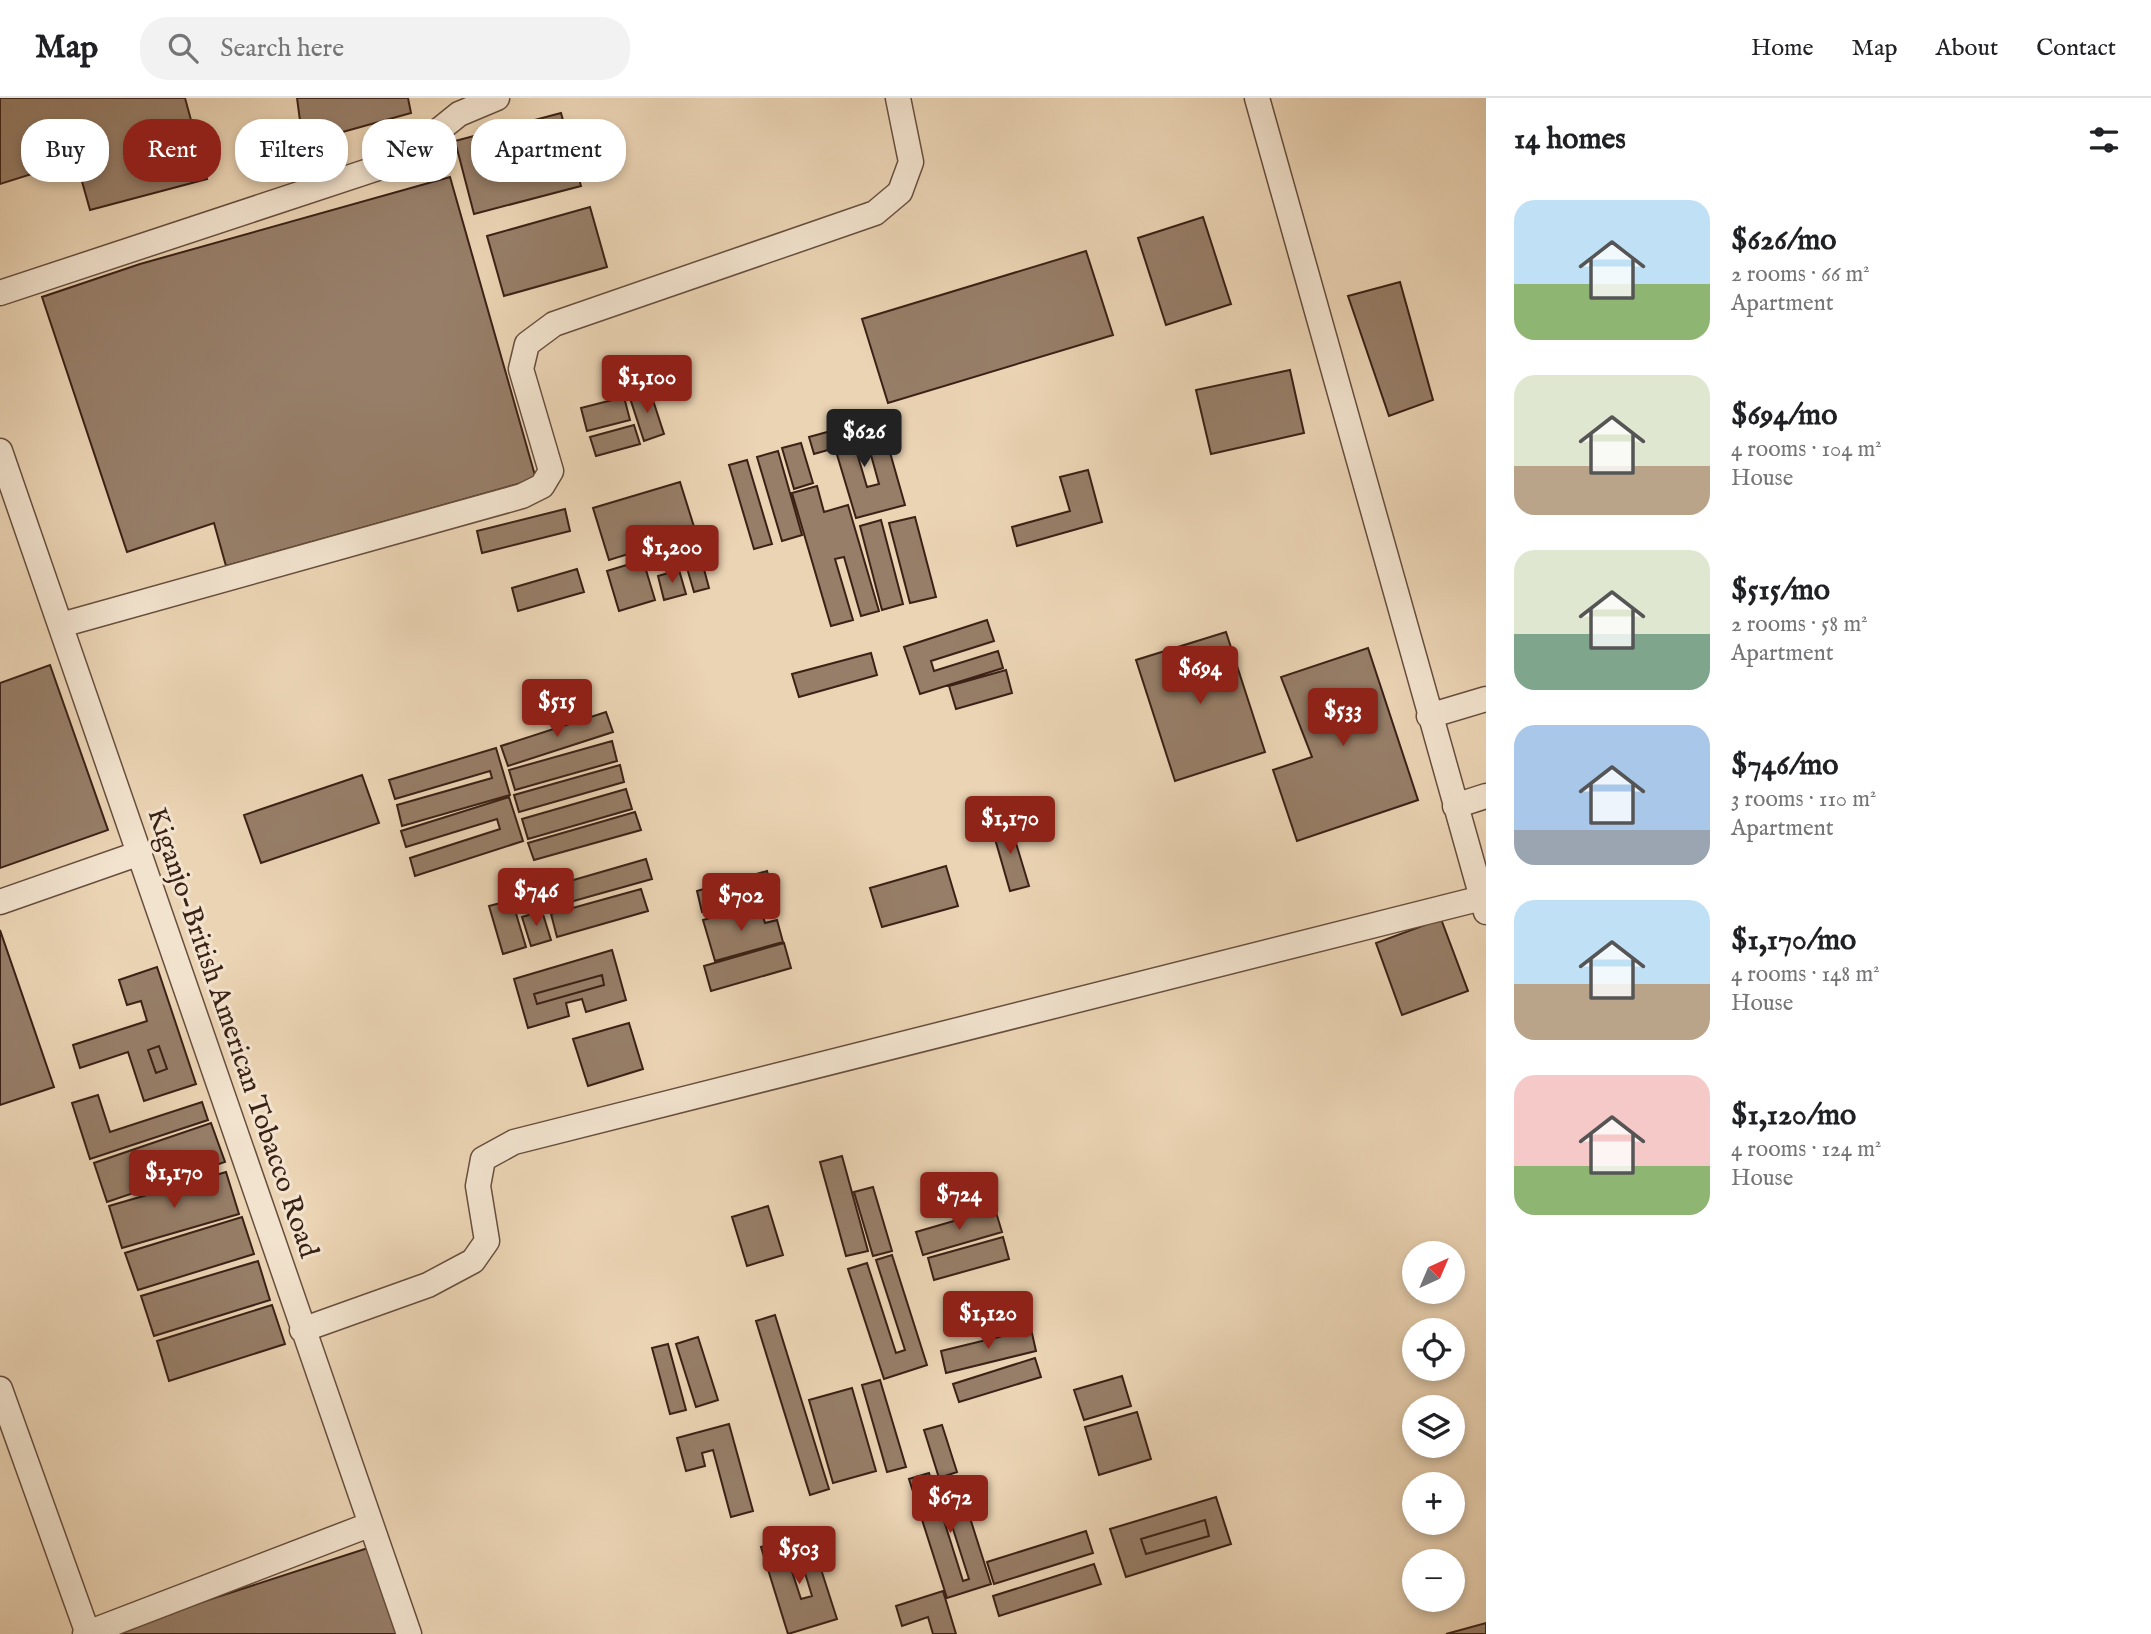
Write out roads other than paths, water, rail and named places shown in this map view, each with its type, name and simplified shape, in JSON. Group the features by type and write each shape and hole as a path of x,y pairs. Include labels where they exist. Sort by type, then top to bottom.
{"street":[{"path":"0,293 401,160 459,114 497,98"},
{"path":"61,625 522,496 542,486 551,471 521,369 527,344 554,324 874,213 900,192 911,162 898,98"},
{"path":"302,1330 428,1286 473,1261 487,1241 478,1186 483,1159 514,1142 1484,905 1257,98"},
{"name":"Kiganjo-British American Tobacco Road","path":"0,451 369,1525 409,1634"},
{"path":"1429,716 1486,699"},
{"path":"1455,806 1486,796"},
{"path":"0,902 140,853"},
{"path":"0,1389 87,1634 369,1525"}]}
